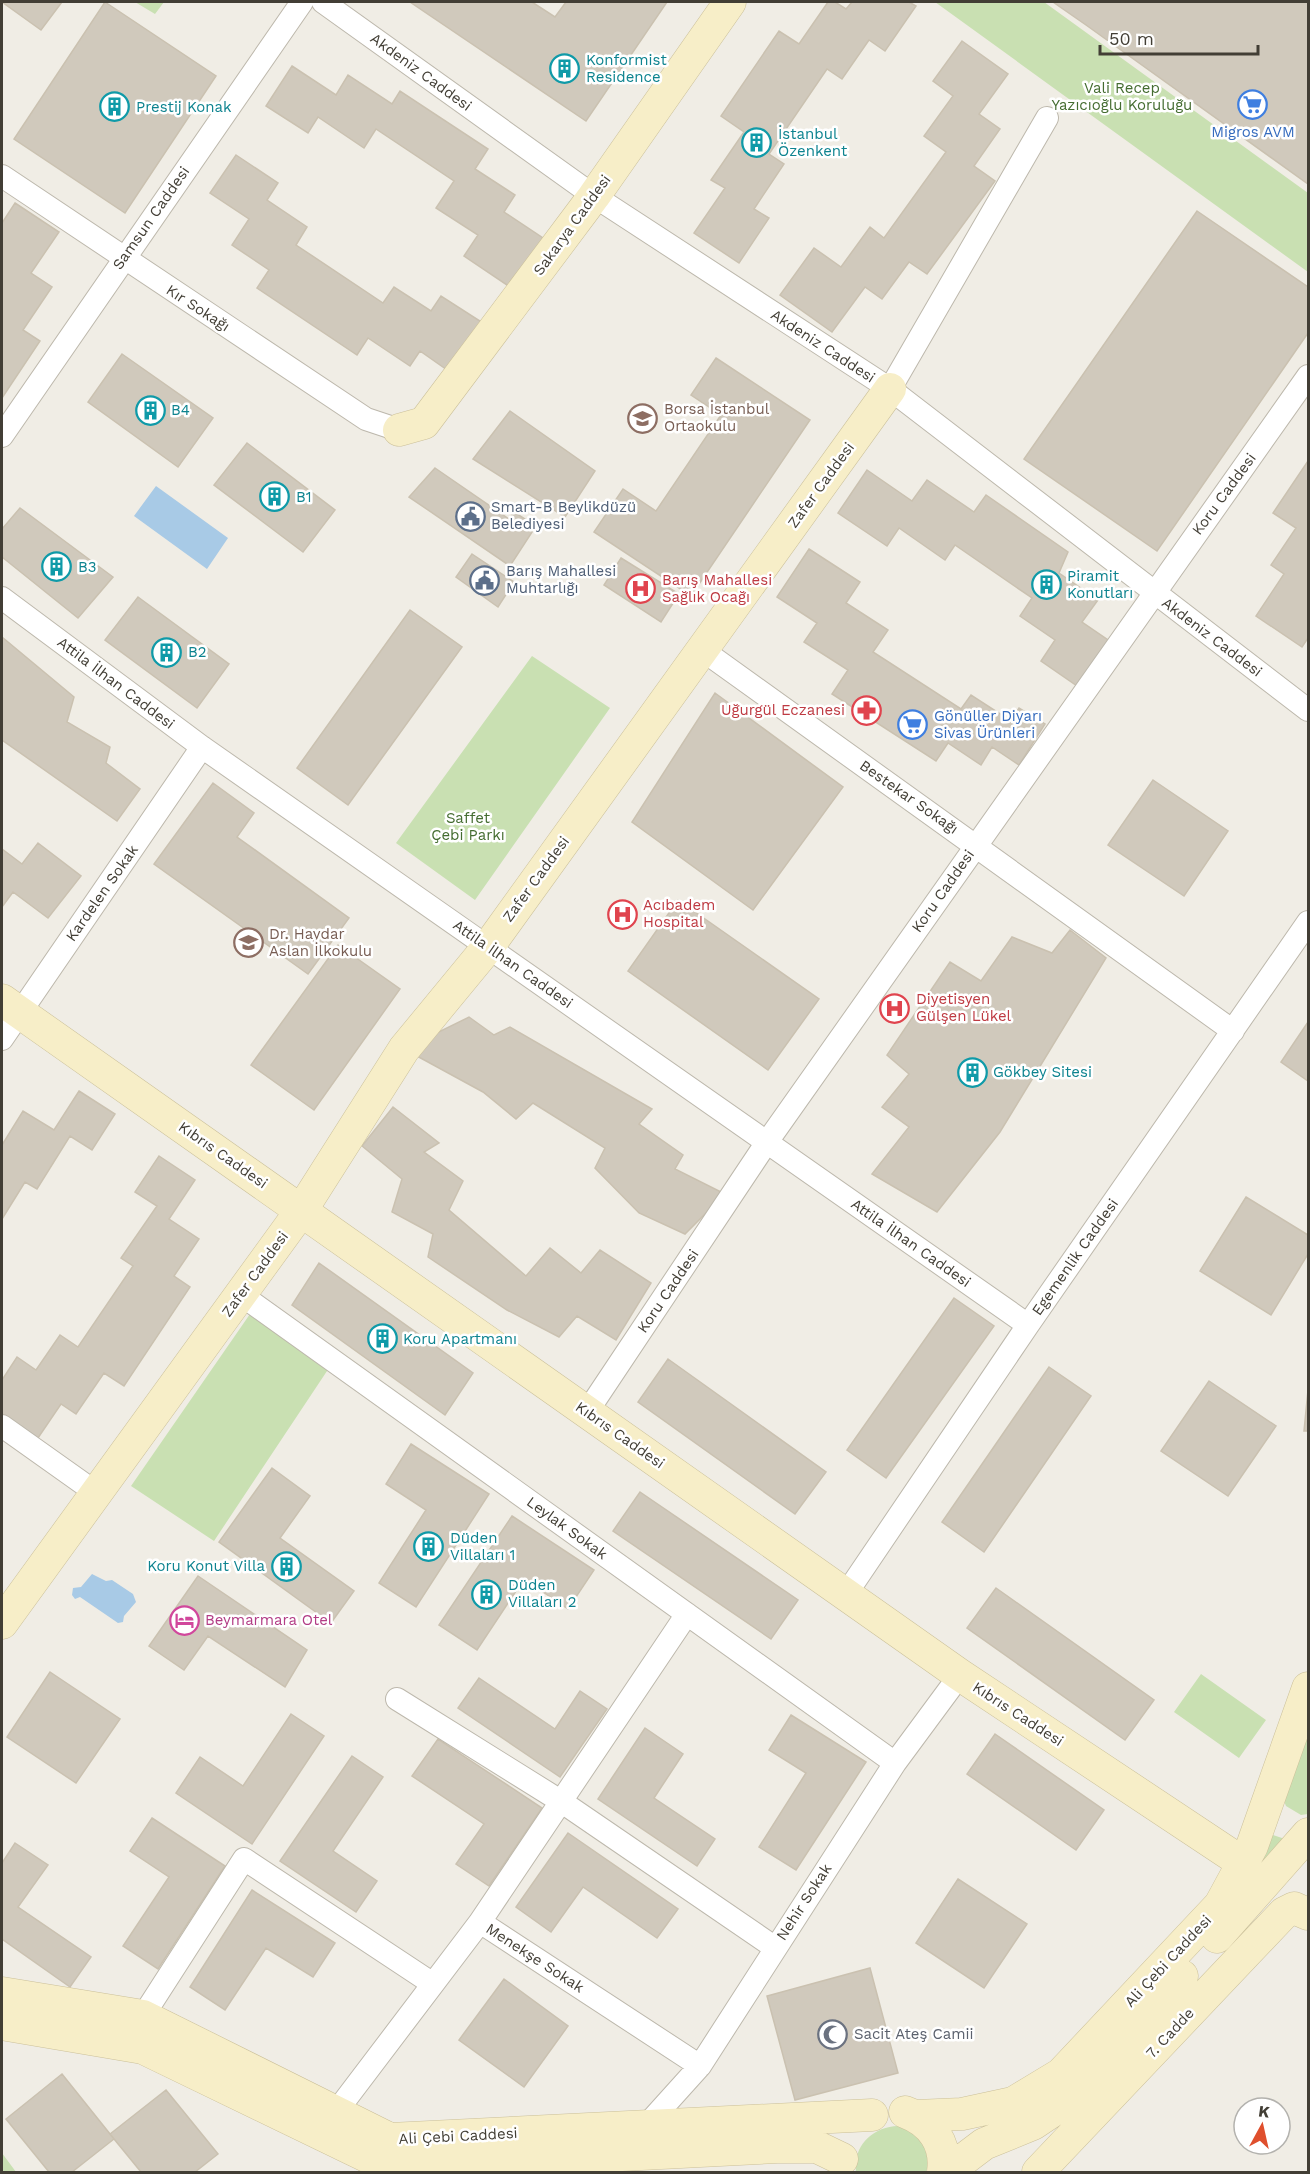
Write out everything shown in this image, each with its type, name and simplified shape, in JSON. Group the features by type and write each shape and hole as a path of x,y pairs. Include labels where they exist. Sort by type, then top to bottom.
{"main road":[{"name":"Sakarya Caddesi","path":"399,430 424,423 594,196 730,2"},
{"name":"Zafer Caddesi","path":"2,1623 301,1211 404,1049 488,947 890,389"},
{"name":"Kıbrıs Caddesi","path":"11,1006 960,1675 1243,1863"},
{"name":"Ali Çebi Caddesi","path":"2,1993 143,2016 390,2139 873,2115 893,2111 916,2116 962,2114 1014,2103 1061,2074 1220,1905 1243,1863 1273,1791 1308,1688"},
{"path":"1273,1791 1275,1806 1281,1819 1295,1827 1308,1826"},
{"name":"Ali Çebi Caddesi","path":"945,2172 984,2144 1033,2124 1069,2100 1308,1834"},
{"name":"7. Cadde","path":"1038,2172 1060,2161 1284,1913 1294,1908 1308,1914"},
{"name":"Ali Çebi Caddesi","path":"2,2024 143,2048 389,2167 817,2146 842,2169"},
{"path":"842,2169 848,2138 858,2125 873,2115"},
{"path":"916,2116 937,2135 943,2149 945,2172"}],"street":[{"name":"Samsun Caddesi","path":"2,436 302,2"},
{"name":"Akdeniz Caddesi","path":"323,2 594,196 890,389 1308,710"},
{"name":"Zafer Caddesi","path":"890,389 1047,118"},
{"name":"Kır Sokağı","path":"2,176 366,419 399,430"},
{"name":"Koru Caddesi","path":"587,1412 767,1142 1308,376"},
{"name":"Attila İlhan Caddesi","path":"2,598 202,747 1028,1325"},
{"name":"Bestekar Sokağı","path":"701,649 976,844 1233,1031"},
{"name":"Kardelen Sokak","path":"2,1039 11,1006 202,747"},
{"name":"Egemenlik Caddesi","path":"846,1594 1028,1325 1308,922"},
{"name":"Leylak Sokak","path":"240,1294 895,1763"},
{"path":"2,1426 95,1492"},
{"path":"480,1922 687,1614"},
{"name":"Nehir Sokak","path":"645,2127 700,2066 774,1947 895,1763 960,1675"},
{"path":"398,1699 562,1802 774,1947"},
{"path":"143,2016 244,1859 433,1984"},
{"name":"Menekşe Sokak","path":"336,2112 480,1922 700,2066"}],"green space":[{"path":"135,2 164,2 155,14"},
{"name":"Vali Recep Yazıcıoğlu Koruluğu","path":"935,2 1044,2 1308,193 1308,272"},
{"name":"Saffet Çebi Parkı","path":"532,656 610,708 475,900 396,843"},
{"path":"250,1314 329,1368 214,1541 131,1486"},
{"path":"1201,1674 1266,1720 1239,1758 1174,1712"},
{"path":"1308,1732 1308,1814 1301,1815 1286,1806 1284,1801"},
{"path":"1267,1833 1288,1840 1247,1886"},
{"path":"898,2126 923,2136 930,2160 926,2172 856,2172 858,2154 866,2139 880,2130"},
{"path":"2,2153 16,2172 2,2172"}],"water":[{"path":"156,486 228,538 207,569 134,516"},
{"path":"92,1574 106,1581 112,1580 133,1594 136,1602 124,1616 123,1622 118,1623 80,1597 75,1599 72,1595 73,1588 81,1587"}],"building":[{"path":"2,2 62,2 41,30"},
{"name":"Prestij Konak","path":"105,2 216,76 125,213 14,139"},
{"name":"Konformist Residence","path":"410,2 532,2 555,17 566,2 667,2 586,121"},
{"name":"İstanbul Özenkent","path":"828,2 835,2 846,9 852,2 909,2 916,6 885,51 869,40 842,79 827,69 769,154 784,164 754,209 769,218 739,263 694,233 725,188 711,180 744,132 721,116 779,31 799,44"},
{"name":"Migros AVM","path":"1053,2 1308,2 1308,184 1086,25"},
{"path":"962,41 1008,74 979,114 1000,129 974,166 995,181 927,274 909,262 882,299 865,287 832,332 780,295 814,248 841,267 870,227 884,238 946,152 924,136 953,96 933,81"},
{"path":"292,66 336,95 348,75 392,104 400,91 488,149 475,169 515,195 504,212 543,238 510,287 464,256 478,235 436,208 454,181 376,129 364,148 318,117 308,133 266,106"},
{"path":"236,155 278,183 267,200 307,227 296,245 383,303 394,287 431,311 441,296 483,323 450,372 420,351 410,366 368,338 357,355 257,288 269,270 232,245 249,219 210,193"},
{"path":"15,203 59,232 31,273 52,287 23,330 40,341 2,398 2,223"},
{"path":"1197,211 1308,287 1308,333 1157,551 1024,459"},
{"name":"B4","path":"122,354 213,418 178,467 88,402"},
{"name":"Borsa İstanbul Ortaokulu","path":"716,358 810,420 691,596 594,532 623,489 656,511 721,415 691,395"},
{"path":"510,411 595,471 565,517 473,459"},
{"name":"B1","path":"247,443 335,510 303,552 214,485"},
{"path":"1308,461 1308,638 1302,647 1256,616 1284,574 1271,565 1296,528 1273,513"},
{"name":"Smart-B Beylikdüzü Belediyesi","path":"435,468 509,519 514,512 536,526 510,566 409,497"},
{"name":"Piramit Konutları","path":"867,470 912,501 927,480 974,512 986,495 1068,552 1059,573 1098,600 1082,622 1111,642 1080,688 1041,661 1055,640 1020,616 1032,598 955,545 945,560 899,528 887,546 838,513"},
{"name":"B3","path":"20,508 113,577 78,618 2,557 2,529"},
{"path":"809,549 860,582 846,603 888,630 873,652 961,709 971,695 1011,721 1019,708 1045,724 1019,765 992,747 981,765 948,743 936,761 832,694 848,670 804,642 817,623 777,597"},
{"name":"Barış Mahallesi Muhtarlığı","path":"472,554 514,582 498,607 456,577"},
{"name":"Barış Mahallesi Sağlık Ocağı","path":"621,558 679,594 661,622 604,585"},
{"name":"B2","path":"138,597 229,664 197,708 105,640"},
{"path":"410,610 462,647 348,805 297,768"},
{"path":"2,637 74,697 67,722 110,747 106,763 140,789 117,821 2,740"},
{"path":"715,693 843,787 753,910 632,822"},
{"path":"1153,780 1228,831 1184,896 1108,845"},
{"name":"Dr. Haydar Aslan İlkokulu","path":"213,783 254,813 237,837 349,918 308,974 154,864"},
{"path":"38,843 81,876 48,918 13,892 2,907 2,849 22,864"},
{"path":"678,900 819,999 768,1070 628,971"},
{"name":"Gökbey Sitesi","path":"1070,930 1106,958 1000,1132 937,1212 872,1174 909,1127 882,1107 909,1074 887,1055 950,962 981,981 1012,937 1052,953"},
{"path":"338,945 400,989 314,1110 251,1065"},
{"path":"469,1017 494,1035 510,1027 652,1109 639,1124 683,1155 675,1169 725,1194 685,1234 639,1213 595,1168 605,1148 533,1103 516,1119 483,1092 404,1049"},
{"path":"1308,1022 1308,1081 1281,1062"},
{"path":"79,1091 115,1114 92,1150 70,1136 37,1189 25,1182 2,1219 2,1145 23,1111 54,1130"},
{"path":"393,1107 439,1143 424,1152 463,1181 449,1210 526,1276 550,1248 581,1273 600,1250 651,1283 616,1340 577,1316 559,1337 507,1310 428,1257 433,1234 392,1212 402,1179 362,1146"},
{"path":"159,1156 195,1180 169,1219 199,1239 174,1276 190,1287 124,1386 104,1373 76,1414 61,1404 38,1438 2,1414 2,1380 17,1357 36,1370 60,1335 78,1347 133,1266 121,1258 157,1206 135,1192"},
{"path":"1246,1197 1308,1235 1308,1254 1271,1315 1200,1271"},
{"name":"Koru Apartmanı","path":"319,1263 473,1373 445,1415 292,1305"},
{"path":"954,1298 994,1326 886,1478 847,1450"},
{"path":"668,1359 826,1472 795,1514 638,1402"},
{"path":"1049,1367 1091,1396 984,1552 942,1522"},
{"path":"1209,1381 1276,1426 1228,1496 1161,1451"},
{"path":"1308,1390 1308,1431 1304,1431"},
{"name":"Düden Villaları 1","path":"411,1444 489,1494 416,1607 379,1583 426,1510 386,1484"},
{"name":"Koru Konut Villa","path":"272,1468 310,1496 280,1538 354,1591 331,1623 219,1542"},
{"path":"640,1492 798,1600 771,1639 613,1531"},
{"name":"Düden Villaları 2","path":"512,1516 594,1570 568,1609 524,1579 477,1650 439,1625"},
{"path":"198,1576 307,1650 285,1687 208,1636 184,1670 149,1646"},
{"path":"996,1588 1154,1700 1125,1740 967,1628"},
{"path":"50,1672 120,1719 76,1783 7,1737"},
{"path":"479,1678 555,1729 580,1691 607,1709 560,1777 458,1708"},
{"path":"291,1714 324,1736 252,1844 176,1793 200,1757 243,1786"},
{"path":"791,1715 866,1762 796,1870 759,1847 806,1773 769,1750"},
{"path":"645,1728 683,1754 654,1798 715,1839 697,1866 598,1799"},
{"path":"995,1734 1104,1810 1076,1850 967,1774"},
{"path":"438,1739 542,1808 489,1886 456,1864 484,1824 412,1776"},
{"path":"352,1756 383,1777 333,1851 377,1881 356,1912 280,1861"},
{"path":"152,1818 225,1866 158,1969 123,1946 169,1877 130,1851"},
{"path":"568,1833 678,1909 657,1938 583,1887 551,1932 516,1907"},
{"path":"15,1843 48,1865 18,1907 91,1957 70,1987 2,1939 2,1863"},
{"path":"958,1879 1027,1924 984,1988 916,1943"},
{"path":"252,1890 335,1943 313,1977 266,1948 225,2010 190,1987"},
{"name":"Sacit Ateş Camii","path":"870,1968 898,2073 795,2100 767,1996"},
{"path":"504,1979 568,2026 524,2087 459,2040"},
{"path":"62,2074 114,2139 72,2172 49,2172 6,2119"},
{"path":"166,2090 218,2154 195,2172 141,2172 110,2134"}],"place":[{"name":"Konformist Residence","path":"565,69"},
{"name":"Migros AVM","path":"1253,105"},
{"name":"Prestij Konak","path":"115,107"},
{"name":"İstanbul Özenkent","path":"757,143"},
{"name":"B4","path":"150,410"},
{"name":"Borsa İstanbul Ortaokulu","path":"643,418"},
{"name":"B1","path":"275,497"},
{"name":"Smart-B Beylikdüzü Belediyesi","path":"470,516"},
{"name":"B3","path":"57,567"},
{"name":"Barış Mahallesi Muhtarlığı","path":"485,580"},
{"name":"Piramit Konutları","path":"1046,585"},
{"name":"Barış Mahallesi Sağlık Ocağı","path":"641,589"},
{"name":"B2","path":"167,652"},
{"name":"Uğurgül Eczanesi","path":"866,710"},
{"name":"Gönüller Diyarı Sivas Ürünleri","path":"913,725"},
{"name":"Acıbadem Hospital","path":"622,914"},
{"name":"Dr. Haydar Aslan İlkokulu","path":"248,943"},
{"name":"Diyetisyen Gülşen Lükel","path":"895,1008"},
{"name":"Gökbey Sitesi","path":"972,1072"},
{"name":"Koru Apartmanı","path":"382,1339"},
{"name":"Düden Villaları 1","path":"429,1547"},
{"name":"Koru Konut Villa","path":"286,1566"},
{"name":"Düden Villaları 2","path":"487,1594"},
{"name":"Beymarmara Otel","path":"184,1620"},
{"name":"Sacit Ateş Camii","path":"833,2034"}]}
